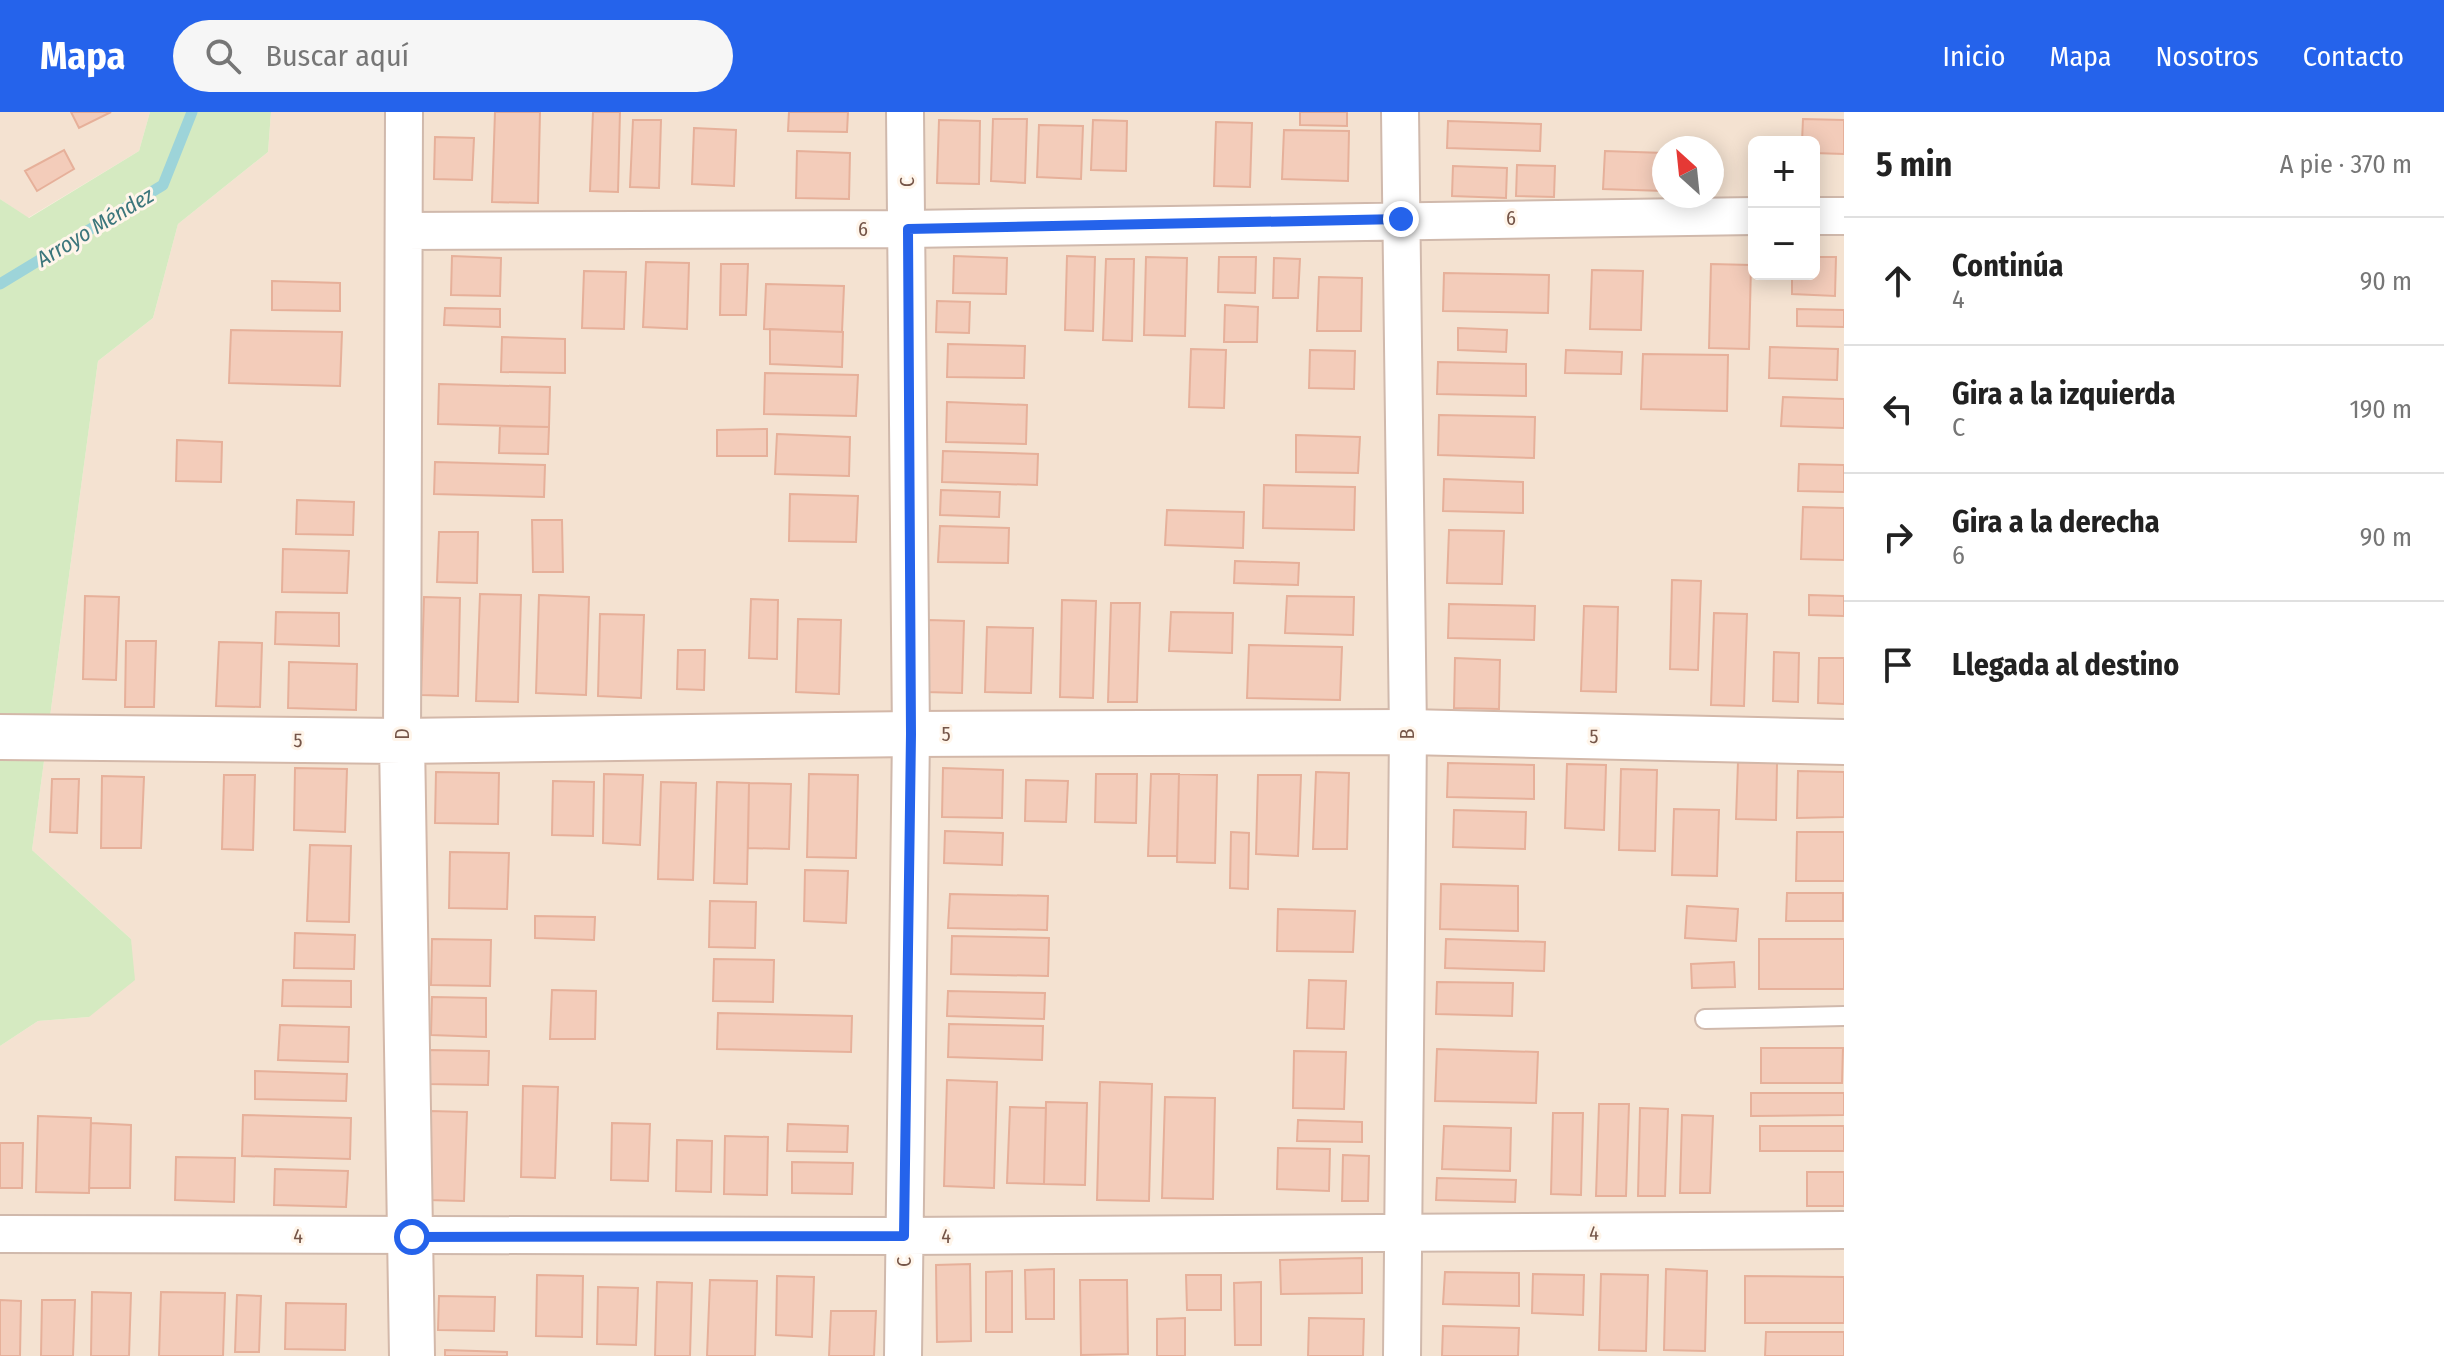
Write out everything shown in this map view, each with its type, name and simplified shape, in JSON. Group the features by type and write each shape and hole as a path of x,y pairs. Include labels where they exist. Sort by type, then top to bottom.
{"street":[{"name":"D","path":"404,112 402,741 412,1356"},
{"name":"C","path":"903,1356 911,734 905,112"},
{"name":"B","path":"1400,112 1408,732 1402,1356"},
{"name":"6","path":"404,231 908,229 1748,216"},
{"path":"1820,216 1844,216"},
{"name":"5","path":"3,737 402,741 911,734 1408,732 1844,742"},
{"name":"4","path":"0,1234 904,1236 1844,1230"}],"lane":[{"path":"1705,1019 1844,1016"}],"shaded area":[{"path":"0,112 150,112 139,151 28,218 0,199"},
{"path":"271,112 1844,112 1844,1356 0,1356 0,1046 38,1021 89,1017 131,939 32,850 98,361 153,318 178,224 268,152"}],"green space":[{"path":"150,112 271,112 268,152 178,224 153,318 98,361 32,850 131,939 135,980 89,1017 38,1021 0,1046 0,199 29,218 139,151"}],"building":[{"path":"71,112 111,112 79,128"},
{"path":"495,112 540,112 538,203 492,202"},
{"path":"593,112 620,112 618,192 590,191"},
{"path":"789,112 848,112 847,132 788,131"},
{"path":"1300,112 1347,112 1347,126 1300,125"},
{"path":"993,119 1027,119 1025,183 991,181"},
{"path":"1803,119 1844,120 1844,154 1820,153 1820,136 1802,136"},
{"path":"633,120 661,120 659,188 630,187"},
{"path":"939,120 980,121 979,184 937,183"},
{"path":"1093,120 1127,121 1126,171 1091,170"},
{"path":"1448,121 1541,124 1540,151 1447,148"},
{"path":"1216,122 1252,123 1250,187 1214,186"},
{"path":"1039,125 1083,126 1081,179 1037,177"},
{"path":"694,128 736,130 734,186 692,184"},
{"path":"1284,130 1349,131 1348,181 1282,179"},
{"path":"435,137 474,138 472,180 434,179"},
{"path":"64,150 74,169 37,191 25,171"},
{"path":"797,151 850,153 849,199 796,198"},
{"path":"1605,151 1652,153 1652,191 1603,189"},
{"path":"1517,165 1555,166 1554,197 1516,196"},
{"path":"1453,166 1507,168 1506,198 1452,196"},
{"path":"452,256 501,258 500,296 451,295"},
{"path":"954,256 1007,258 1006,294 953,293"},
{"path":"1067,256 1095,257 1093,331 1065,330"},
{"path":"1146,257 1187,258 1185,336 1144,335"},
{"path":"1219,257 1256,257 1255,293 1218,292"},
{"path":"1820,257 1836,257 1835,296 1792,294 1792,280 1820,280"},
{"path":"1274,258 1300,259 1298,298 1273,298"},
{"path":"1106,259 1134,259 1132,341 1103,340"},
{"path":"646,262 689,263 687,329 643,327"},
{"path":"721,264 748,264 746,315 720,315"},
{"path":"1711,264 1748,265 1748,280 1751,280 1749,349 1709,348"},
{"path":"1592,270 1643,271 1641,330 1590,329"},
{"path":"584,271 626,272 624,329 582,328"},
{"path":"1444,273 1549,275 1548,313 1443,311"},
{"path":"1319,277 1362,278 1361,331 1317,331"},
{"path":"272,281 340,283 340,311 272,310"},
{"path":"766,284 844,286 842,332 764,329"},
{"path":"937,301 970,302 969,333 936,332"},
{"path":"1225,305 1258,307 1257,342 1224,342"},
{"path":"445,308 500,309 500,327 444,325"},
{"path":"1797,309 1844,310 1844,327 1797,326"},
{"path":"1458,328 1507,330 1506,352 1458,350"},
{"path":"770,329 843,332 842,367 770,364"},
{"path":"231,330 342,332 340,386 229,383"},
{"path":"502,337 565,339 565,373 501,372"},
{"path":"948,344 1025,346 1024,378 947,377"},
{"path":"1770,347 1838,349 1837,380 1769,378"},
{"path":"1191,349 1226,350 1224,408 1189,407"},
{"path":"1310,350 1355,351 1354,389 1309,388"},
{"path":"1566,350 1622,352 1621,374 1565,373"},
{"path":"1643,354 1728,355 1727,411 1641,409"},
{"path":"1438,362 1526,364 1526,396 1437,394"},
{"path":"765,373 858,375 856,416 764,414"},
{"path":"439,384 550,387 549,427 438,424"},
{"path":"1783,397 1844,399 1844,428 1781,426"},
{"path":"947,402 1027,405 1026,444 946,442"},
{"path":"1439,415 1535,417 1534,458 1438,455"},
{"path":"500,426 549,427 548,454 499,453"},
{"path":"767,429 767,456 717,456 717,430"},
{"path":"777,434 850,437 849,476 775,474"},
{"path":"1296,435 1360,437 1358,473 1296,472"},
{"path":"177,440 222,442 221,482 176,481"},
{"path":"943,451 1038,454 1037,485 942,482"},
{"path":"435,462 545,465 544,497 434,494"},
{"path":"1799,464 1844,465 1844,492 1798,491"},
{"path":"1444,479 1523,482 1523,513 1443,511"},
{"path":"1264,485 1355,487 1354,530 1263,528"},
{"path":"941,490 1000,492 999,517 940,515"},
{"path":"790,494 858,496 856,542 789,541"},
{"path":"297,500 354,502 353,535 296,534"},
{"path":"1803,507 1844,508 1844,560 1801,559"},
{"path":"1167,510 1244,512 1243,548 1165,545"},
{"path":"532,520 562,520 563,572 533,572"},
{"path":"940,526 1009,528 1008,563 938,562"},
{"path":"1449,530 1504,531 1502,584 1447,583"},
{"path":"439,532 478,532 477,583 437,582"},
{"path":"283,549 349,551 347,593 282,592"},
{"path":"1235,561 1299,563 1298,585 1234,583"},
{"path":"1672,580 1701,581 1698,670 1670,669"},
{"path":"480,594 521,595 518,702 476,701"},
{"path":"539,595 589,597 586,695 536,693"},
{"path":"1809,595 1844,596 1844,616 1809,615"},
{"path":"85,596 119,597 116,680 83,679"},
{"path":"1287,596 1354,597 1353,635 1285,633"},
{"path":"424,597 460,598 458,696 421,695"},
{"path":"751,599 778,600 777,659 749,658"},
{"path":"1062,600 1096,601 1093,698 1060,697"},
{"path":"1111,603 1140,603 1137,702 1108,702"},
{"path":"1449,604 1535,606 1534,640 1448,638"},
{"path":"1584,606 1618,607 1616,692 1581,691"},
{"path":"276,612 339,613 339,646 275,644"},
{"path":"1171,612 1233,613 1232,653 1169,651"},
{"path":"1714,613 1747,614 1744,706 1711,705"},
{"path":"600,614 644,615 641,698 598,696"},
{"path":"798,619 841,620 839,694 796,692"},
{"path":"928,620 964,621 962,693 926,692"},
{"path":"987,627 1033,628 1031,693 985,692"},
{"path":"126,641 156,641 154,707 125,707"},
{"path":"219,642 262,643 260,707 216,706"},
{"path":"1249,645 1342,647 1340,700 1247,698"},
{"path":"678,650 705,650 704,690 677,689"},
{"path":"1774,652 1799,653 1798,702 1773,701"},
{"path":"1455,658 1500,660 1499,709 1454,708"},
{"path":"1819,658 1844,658 1844,704 1818,703"},
{"path":"289,662 357,664 356,710 288,708"},
{"path":"1738,762 1777,763 1776,820 1736,819"},
{"path":"1448,763 1534,765 1534,799 1447,797"},
{"path":"1567,764 1606,765 1604,830 1565,828"},
{"path":"295,768 347,769 345,832 294,830"},
{"path":"943,768 1003,770 1002,818 942,817"},
{"path":"1621,769 1657,770 1655,851 1619,850"},
{"path":"1798,771 1844,772 1844,817 1797,818"},
{"path":"436,772 499,773 498,824 435,823"},
{"path":"1316,772 1349,773 1347,849 1313,849"},
{"path":"604,774 643,775 640,845 603,843"},
{"path":"809,774 858,775 856,858 807,857"},
{"path":"1096,774 1137,774 1136,823 1095,822"},
{"path":"1151,774 1179,774 1177,856 1148,856"},
{"path":"1179,774 1217,775 1215,863 1177,862"},
{"path":"224,775 255,775 253,850 222,849"},
{"path":"1258,775 1301,775 1298,856 1256,854"},
{"path":"102,776 144,777 141,848 101,848"},
{"path":"52,779 79,779 77,833 50,832"},
{"path":"1026,780 1068,781 1066,822 1025,821"},
{"path":"553,781 594,782 593,836 552,835"},
{"path":"661,782 696,783 693,880 658,879"},
{"path":"717,782 749,783 747,884 714,883"},
{"path":"749,783 791,784 789,849 748,848"},
{"path":"1674,809 1719,810 1717,876 1672,875"},
{"path":"1454,810 1526,812 1525,849 1453,847"},
{"path":"945,831 1003,833 1002,865 944,863"},
{"path":"1231,832 1249,833 1248,889 1230,888"},
{"path":"1797,832 1844,832 1844,881 1796,881"},
{"path":"310,845 351,846 349,922 307,921"},
{"path":"450,852 509,853 507,909 449,908"},
{"path":"805,870 848,871 846,923 804,921"},
{"path":"1441,884 1518,886 1518,931 1440,929"},
{"path":"1787,893 1843,893 1843,921 1786,921"},
{"path":"950,894 1048,896 1047,930 948,928"},
{"path":"710,901 756,902 755,948 709,947"},
{"path":"1687,906 1738,909 1736,941 1685,938"},
{"path":"1278,909 1355,911 1353,952 1277,951"},
{"path":"535,916 595,917 594,940 535,938"},
{"path":"295,933 355,935 354,969 294,968"},
{"path":"952,936 1049,938 1048,976 951,974"},
{"path":"432,939 491,940 490,986 431,985"},
{"path":"1446,939 1545,942 1544,971 1445,968"},
{"path":"1759,939 1844,939 1844,989 1759,989"},
{"path":"714,959 774,960 773,1002 713,1001"},
{"path":"1734,962 1735,987 1692,988 1691,964"},
{"path":"283,980 351,981 351,1007 282,1006"},
{"path":"1309,980 1346,981 1344,1029 1307,1028"},
{"path":"1437,982 1513,983 1512,1016 1436,1014"},
{"path":"552,990 596,991 595,1039 550,1039"},
{"path":"948,991 1045,993 1044,1019 947,1016"},
{"path":"432,997 486,998 486,1037 431,1035"},
{"path":"718,1013 852,1016 851,1052 717,1049"},
{"path":"949,1024 1043,1026 1042,1060 948,1057"},
{"path":"280,1025 349,1027 348,1062 278,1060"},
{"path":"1761,1048 1843,1048 1842,1083 1761,1083"},
{"path":"1437,1049 1538,1052 1536,1103 1435,1101"},
{"path":"429,1050 489,1051 488,1085 428,1084"},
{"path":"1294,1051 1346,1052 1344,1109 1293,1108"},
{"path":"255,1071 347,1074 346,1101 255,1099"},
{"path":"947,1080 997,1082 994,1188 944,1186"},
{"path":"1100,1082 1152,1084 1149,1201 1097,1200"},
{"path":"523,1086 558,1087 555,1178 521,1177"},
{"path":"1751,1093 1844,1093 1844,1115 1751,1116"},
{"path":"1165,1097 1215,1098 1213,1199 1162,1198"},
{"path":"1046,1102 1087,1103 1085,1185 1044,1184"},
{"path":"1599,1104 1629,1104 1626,1196 1596,1196"},
{"path":"1010,1107 1046,1108 1044,1184 1007,1183"},
{"path":"1640,1108 1668,1109 1665,1196 1638,1196"},
{"path":"430,1111 467,1112 464,1201 428,1200"},
{"path":"1553,1113 1583,1113 1581,1195 1551,1194"},
{"path":"243,1115 351,1118 350,1159 242,1156"},
{"path":"1682,1115 1713,1116 1710,1193 1680,1193"},
{"path":"38,1116 91,1118 89,1193 36,1192"},
{"path":"1298,1120 1362,1122 1362,1142 1297,1141"},
{"path":"91,1123 131,1125 130,1188 89,1188"},
{"path":"612,1123 650,1124 648,1181 611,1180"},
{"path":"788,1124 848,1126 847,1152 787,1151"},
{"path":"1444,1126 1511,1128 1510,1171 1442,1169"},
{"path":"1760,1126 1844,1126 1844,1151 1760,1151"},
{"path":"725,1136 768,1137 767,1195 724,1194"},
{"path":"677,1140 712,1141 711,1192 676,1191"},
{"path":"0,1143 23,1143 22,1188 0,1188"},
{"path":"1278,1148 1330,1149 1329,1191 1277,1189"},
{"path":"1343,1155 1369,1156 1368,1201 1342,1201"},
{"path":"176,1157 235,1158 234,1202 175,1200"},
{"path":"792,1162 853,1163 852,1194 792,1193"},
{"path":"275,1169 348,1171 346,1207 274,1205"},
{"path":"1807,1172 1844,1172 1844,1206 1807,1206"},
{"path":"1437,1178 1516,1180 1515,1202 1436,1200"},
{"path":"1362,1258 1362,1293 1281,1294 1280,1260"},
{"path":"970,1264 971,1341 937,1342 936,1265"},
{"path":"1054,1269 1054,1319 1026,1319 1025,1270"},
{"path":"1666,1269 1707,1271 1705,1351 1664,1350"},
{"path":"1012,1271 1012,1332 986,1332 986,1272"},
{"path":"1445,1272 1519,1273 1519,1306 1443,1304"},
{"path":"1533,1274 1584,1275 1583,1315 1532,1313"},
{"path":"1601,1274 1648,1275 1646,1351 1599,1350"},
{"path":"537,1275 583,1276 582,1337 536,1336"},
{"path":"1186,1275 1221,1275 1221,1310 1187,1310"},
{"path":"777,1276 814,1277 812,1337 776,1335"},
{"path":"1745,1276 1844,1277 1844,1323 1745,1323"},
{"path":"710,1280 757,1281 755,1356 707,1356"},
{"path":"1080,1280 1127,1280 1128,1354 1081,1355"},
{"path":"657,1282 692,1283 690,1356 655,1356"},
{"path":"1261,1282 1261,1345 1235,1345 1234,1283"},
{"path":"598,1287 638,1288 636,1345 597,1344"},
{"path":"92,1292 131,1293 129,1356 91,1356"},
{"path":"161,1292 225,1293 223,1356 159,1356"},
{"path":"237,1295 261,1296 259,1352 235,1352"},
{"path":"439,1296 495,1297 494,1331 438,1330"},
{"path":"0,1300 21,1301 20,1356 0,1356"},
{"path":"42,1300 75,1300 73,1356 41,1356"},
{"path":"286,1303 346,1304 345,1350 285,1349"},
{"path":"831,1311 876,1311 874,1356 829,1356"},
{"path":"1185,1318 1185,1356 1157,1356 1157,1319"},
{"path":"1309,1318 1364,1319 1363,1356 1308,1356"},
{"path":"1443,1326 1519,1328 1518,1356 1442,1356"},
{"path":"1766,1332 1844,1332 1844,1356 1765,1356"},
{"path":"445,1350 507,1352 507,1356 445,1356"}],"waterway":[{"name":"Arroyo Méndez","path":"0,284 163,185 192,112"}],"route":[{"path":"412,1237 904,1236 911,734 908,229 1401,219"}]}
